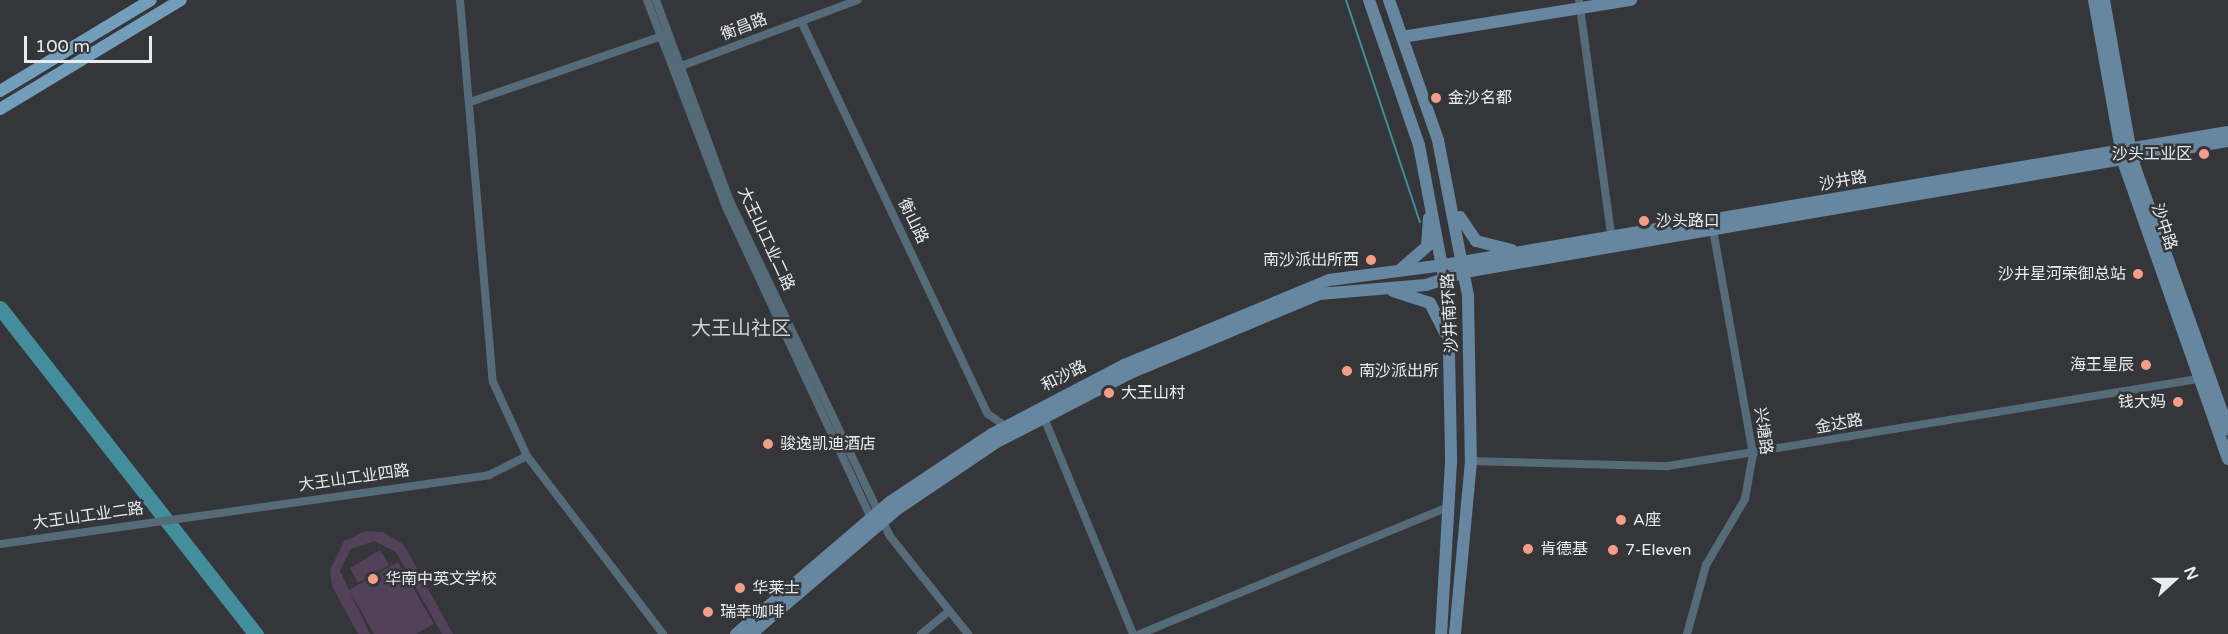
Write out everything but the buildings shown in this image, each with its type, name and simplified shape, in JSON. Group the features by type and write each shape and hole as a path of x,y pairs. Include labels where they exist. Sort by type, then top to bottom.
{"main road":[{"path":"0,91 151,0"},
{"path":"0,109 181,0"},
{"name":"沙井南环路","path":"1369,0 1427,178 1444,266 1448,340 1448,507 1441,634"},
{"name":"沙井南环路","path":"1389,0 1453,202 1464,267 1471,461 1455,634"},
{"path":"1402,37 1580,4 1631,0"},
{"name":"沙中路","path":"2094,0 2126,155 2205,378 2228,459"},
{"name":"沙中路","path":"2104,0 2126,155"},
{"name":"沙井路","path":"2126,155 2228,132"},
{"name":"沙井路","path":"1464,267 2126,155 2228,141"},
{"path":"1396,272 1421,256 1429,240 1427,178"},
{"path":"1453,202 1476,240 1522,252"},
{"name":"沙井路","path":"1464,267 1522,252 1613,242"},
{"name":"和沙路","path":"751,634 878,519 1042,412 1124,365 1316,285 1444,266 1464,267"},
{"name":"和沙路","path":"736,634 878,519 1005,426 1319,294 1445,279 1464,267"},
{"path":"1374,288 1425,299 1437,311 1448,340"},
{"name":"沙中路","path":"2205,378 2228,429"}],"street":[{"path":"460,0 473,101 493,382 527,456 663,634"},
{"name":"大王山工业二路","path":"647,0 665,35"},
{"name":"大王山工业二路","path":"656,0 677,68 730,201 878,519"},
{"name":"衡昌路","path":"677,68 858,0"},
{"path":"1580,4 1613,242"},
{"name":"衡山路","path":"801,21 988,414 1005,426"},
{"path":"473,101 665,35"},
{"name":"兴塘路","path":"1687,634 1706,565 1745,499 1753,454 1712,225"},
{"name":"金达路","path":"1471,461 1668,466 1753,454 2205,378"},
{"path":"1042,412 1133,634"},
{"name":"大王山工业四路","path":"181,518 489,475 527,456"},
{"path":"1140,634 1448,507"},
{"name":"大王山工业二路","path":"0,544 181,518"},
{"path":"878,519 947,613 968,634"},
{"path":"921,634 947,613"}],"shaded area":[{"path":"366,531 383,532 404,545 453,634 442,634 396,552 374,541 351,549 340,571 370,634 358,634 332,586 330,570 344,541"},
{"path":"380,550 389,565 358,583 350,568"},
{"path":"398,562 434,624 416,634 374,634 349,590"}],"waterway":[{"path":"1346,0 1420,222"},
{"path":"0,308 256,634"}],"place":[{"name":"金沙名都","path":"1436,98"},
{"name":"沙头工业区","path":"2204,154"},
{"name":"沙头路口","path":"1644,221"},
{"name":"南沙派出所西","path":"1371,260"},
{"name":"沙井星河荣御总站","path":"2138,274"},
{"name":"海王星辰","path":"2146,365"},
{"name":"南沙派出所","path":"1347,371"},
{"name":"大王山村","path":"1109,393"},
{"name":"钱大妈","path":"2178,402"},
{"name":"骏逸凯迪酒店","path":"768,444"},
{"name":"A座","path":"1621,520"},
{"name":"肯德基","path":"1528,549"},
{"name":"7-Eleven","path":"1613,550"},
{"name":"华南中英文学校","path":"373,579"},
{"name":"华莱士","path":"740,588"},
{"name":"瑞幸咖啡","path":"708,612"}],"district":[{"name":"大王山社区","path":"741,329"}]}
